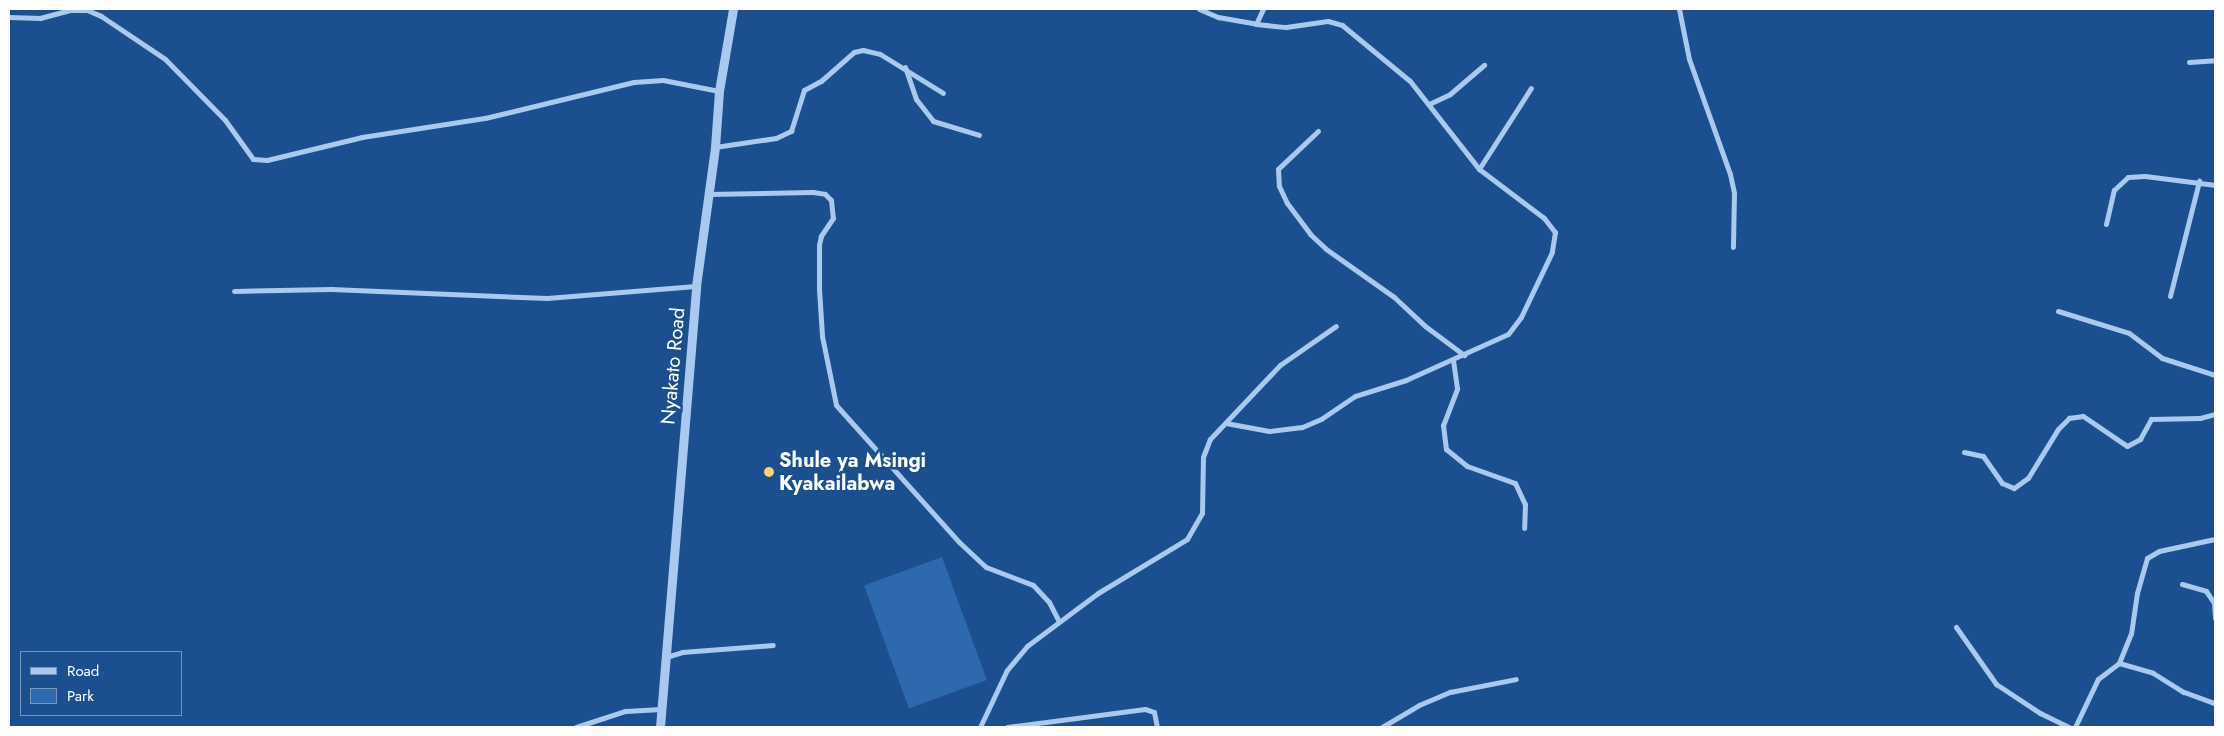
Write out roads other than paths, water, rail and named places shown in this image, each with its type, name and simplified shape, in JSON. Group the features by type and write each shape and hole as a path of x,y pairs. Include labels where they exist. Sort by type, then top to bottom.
{"street":[{"name":"Nyakato Road","path":"660,727 696,286 707,194 716,147 719,92 733,9"},
{"path":"1199,9 1218,17 1286,27 1335,22 1410,80 1479,169 1544,218 1551,225 1555,241 1516,327 1502,338 1406,380 1355,396 1321,419 1302,427 1269,431 1226,423"},
{"path":"1256,24 1263,9"},
{"path":"1679,9 1689,59 1730,174 1734,193 1733,247"},
{"path":"9,18 40,18 69,10 87,10 101,16 165,59 224,120 253,158 268,160 362,138 485,118 634,82 663,80 719,92"},
{"path":"716,147 776,138 791,131 804,90 821,81 854,52 863,50 880,54 943,93"},
{"path":"2190,62 2215,60"},
{"path":"1429,104 1450,94 1484,64"},
{"path":"905,68 916,99 933,121 979,136"},
{"path":"1479,169 1531,88"},
{"path":"1318,131 1278,169 1279,186 1288,203 1310,234 1326,249 1394,296 1425,326 1464,355"},
{"path":"2106,224 2114,190 2128,177 2200,181 2215,185"},
{"path":"2170,296 2200,181"},
{"path":"707,194 812,192 825,194 831,200 833,218 818,245 818,289 822,336 836,405 959,542 986,568 1033,585 1049,602 1059,622"},
{"path":"234,291 331,289 547,298 696,286"},
{"path":"2058,311 2129,333 2162,358 2215,375"},
{"path":"980,727 1007,670 1027,646 1131,572 1158,559 1187,539 1202,513 1203,457 1210,439 1280,365 1336,326"},
{"path":"1453,360 1457,389 1443,425 1446,449 1467,466 1515,483 1524,504 1524,528"},
{"path":"1964,452 1983,456 2002,483 2014,488 2028,478 2058,429 2069,418 2083,416 2128,446 2138,442 2151,419 2200,418 2215,414"},
{"path":"2075,727 2098,679 2119,663 2131,634 2137,593 2147,558 2159,551 2215,539"},
{"path":"2182,584 2206,591 2214,602 2215,618"},
{"path":"1956,627 1996,684 2033,709 2069,727"},
{"path":"666,657 682,652 773,645"},
{"path":"2119,663 2153,673 2184,692 2215,702"},
{"path":"1382,727 1419,705 1450,692 1516,679"},
{"path":"576,727 625,711 661,709"},
{"path":"1006,727 1144,709 1154,712 1157,727"}],"place":[{"name":"Shule ya Msingi Kyakailabwa","path":"769,472"}]}
